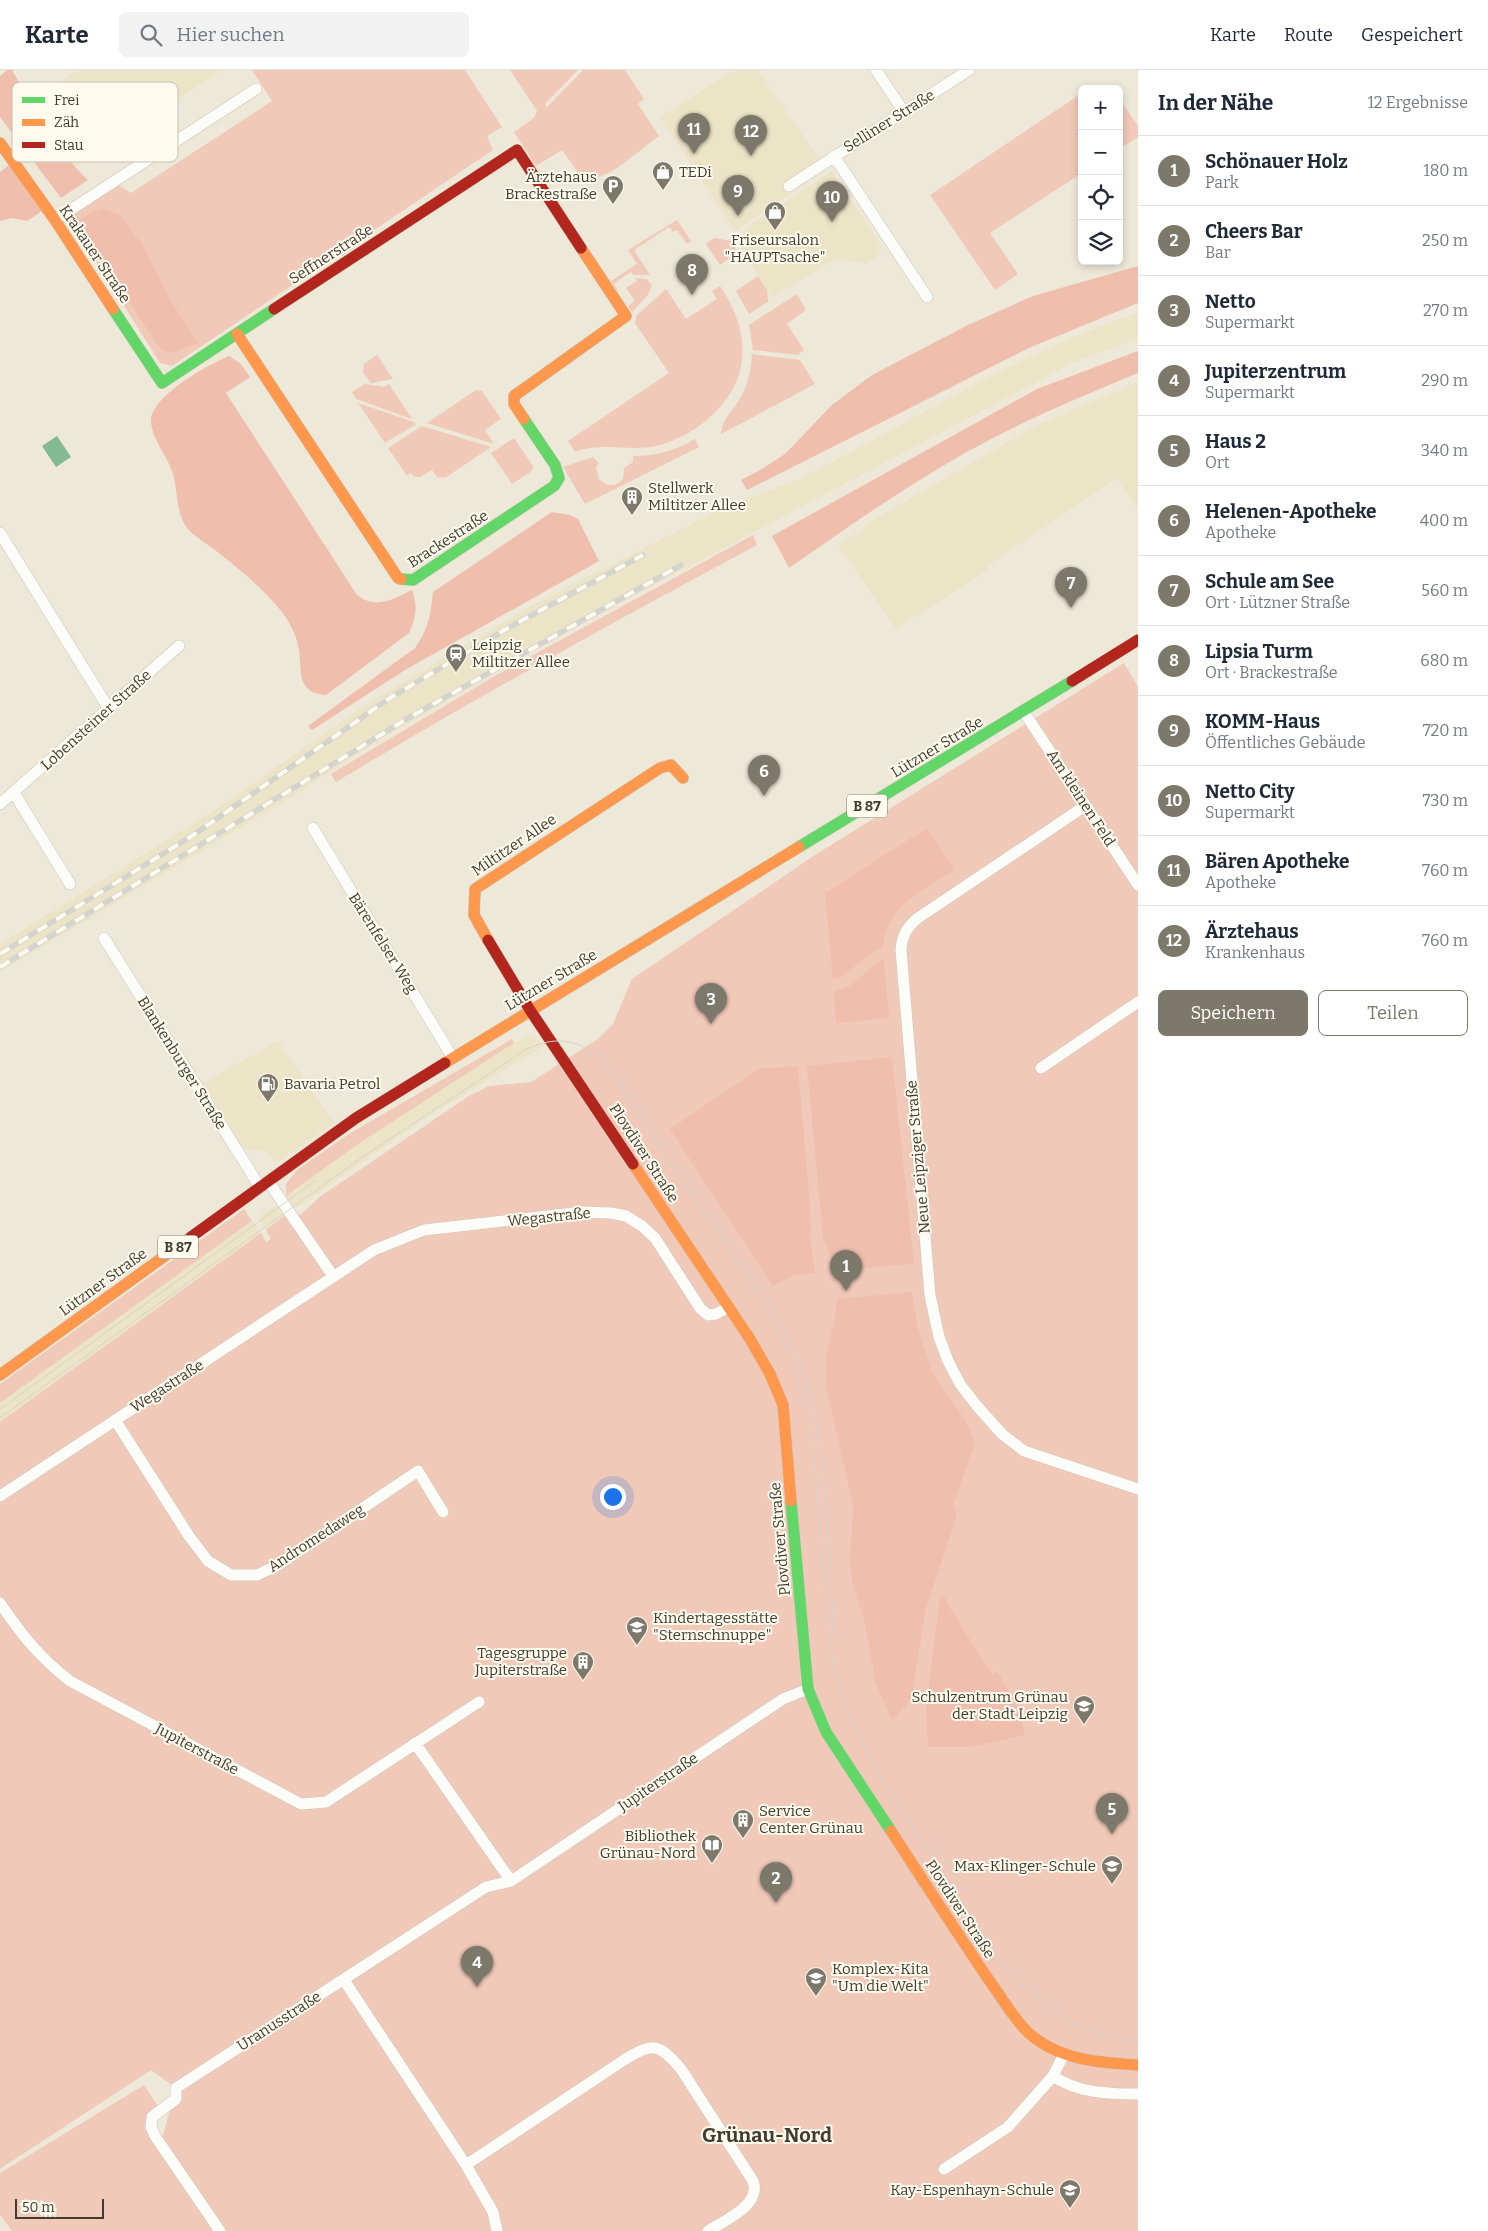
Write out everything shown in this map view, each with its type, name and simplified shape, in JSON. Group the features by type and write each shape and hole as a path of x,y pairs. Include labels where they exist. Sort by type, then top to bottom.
{"street":[{"path":"876,70 904,112"},
{"name":"Selliner Straße","path":"789,186 969,70"},
{"path":"178,140 256,89"},
{"name":"Krakauer Straße","path":"0,143 12,160"},
{"name":"Brackestraße","path":"237,334 398,578 405,581 413,580 554,486 559,478 555,465 514,404 514,396 630,315 517,150"},
{"name":"Seffnerstraße","path":"162,383 517,150"},
{"name":"Selliner Straße","path":"834,156 927,298"},
{"name":"Krakauer Straße","path":"14,162 55,220 162,383"},
{"path":"55,220 144,162"},
{"path":"0,533 109,709"},
{"name":"Lützner Straße","path":"0,1374 356,1118 530,1010 1024,712 1138,640"},
{"name":"Lobensteiner Straße","path":"0,804 179,646"},
{"name":"Am kleinen Feld","path":"1024,712 1138,885"},
{"name":"Miltitzer Allee","path":"530,1010 474,915 475,889 660,768 672,765 682,778"},
{"path":"14,793 70,884"},
{"name":"Neue Leipziger Straße","path":"1085,806 968,882 909,925 902,944 903,968 930,1295 935,1323 948,1361 960,1384 977,1406 1002,1434 1024,1451 1138,1489"},
{"name":"Bärenfelser Weg","path":"313,828 453,1058"},
{"name":"Blankenburger Straße","path":"104,938 264,1184"},
{"path":"1041,1068 1138,1002"},
{"name":"Plovdiver Straße","path":"530,1010 770,1374 783,1405 808,1689 826,1732 984,1974 1016,2018 1036,2038 1064,2054 1101,2063 1138,2065"},
{"path":"264,1184 333,1276"},
{"name":"Wegastraße","path":"0,1496 374,1250 424,1230 595,1212 626,1216 642,1226 655,1238 700,1308 708,1315 716,1314 727,1308"},
{"name":"Andromedaweg","path":"115,1420 189,1536 208,1560 231,1575 257,1575 278,1565 418,1471 443,1512"},
{"name":"Jupiterstraße","path":"0,1603 22,1635 46,1662 70,1681 301,1804 326,1802 479,1702"},
{"name":"Jupiterstraße","path":"344,1980 490,1885 511,1881 783,1699 808,1689"},
{"path":"415,1744 511,1881"},
{"path":"344,1980 466,2166 493,2212 497,2231"},
{"name":"Uranusstraße","path":"220,2231 155,2136 151,2126 152,2117 176,2099 176,2088 344,1980"},
{"path":"466,2166 624,2060 643,2050 661,2048 668,2053 681,2069 749,2174 756,2188 752,2200 708,2231"},
{"path":"944,2169 1008,2127 1053,2076 1064,2054"},
{"path":"1053,2076 1064,2084 1106,2094 1138,2094"}],"shaded area":[{"path":"7,70 12,70 19,82 12,82 12,133 0,117 0,76"},
{"path":"78,70 222,70 178,99 178,82 59,82"},
{"path":"252,70 465,70 502,127 487,136 493,150 172,366 160,363 70,220 75,213 118,185 131,193 272,101"},
{"path":"510,70 578,70 545,104 547,107 583,70 625,70 644,99 638,104 659,136 623,164 602,176 582,178 562,150 536,166 514,132 534,118 537,111"},
{"path":"735,70 758,70 826,169 735,231 660,117"},
{"path":"1078,96 1078,176 990,233 1018,274 995,290 930,195"},
{"path":"1123,104 1138,126 1138,137 1123,146"},
{"path":"34,162 72,162 88,180 61,198"},
{"path":"72,162 83,162 75,167"},
{"path":"9,165 42,211 27,221 12,218 0,221 0,172"},
{"path":"832,171 878,240 881,250 878,255 866,264 837,258 772,298 740,245 744,229"},
{"path":"101,208 119,214 143,246 171,301 198,343 175,352 164,351 155,341 76,221"},
{"path":"677,220 691,241 687,244 677,230 673,232 669,227 634,250 650,275 633,275 631,272 614,283 619,293 611,281 637,264 628,250"},
{"path":"714,238 731,241 738,252 720,265 706,244"},
{"path":"1138,266 1138,303 1031,347 747,490 741,480 785,454 832,405 872,375 968,325 1033,296"},
{"path":"758,276 767,290 768,302 749,314 736,291"},
{"path":"635,278 647,279 652,286 647,296 632,312 628,306 635,301 626,288 637,281"},
{"path":"720,286 738,321 742,338 740,372 723,404 695,429 667,443 641,448 603,447 575,452 568,441 669,373 635,323 637,315 666,289 686,319 717,299 712,291"},
{"path":"797,294 806,310 787,324 804,350 798,355 753,350 749,325"},
{"path":"1138,312 1138,339 1074,362 573,628 374,743 287,800 0,972 0,944 215,810 367,704 531,606 725,507 800,479 993,375 1064,341"},
{"path":"1138,351 1138,373 1066,403 968,451 890,499 789,568 772,536 1037,389"},
{"path":"752,354 800,360 815,384 721,434 725,419 736,405 747,384"},
{"path":"377,355 393,379 371,383 363,372 364,364"},
{"path":"229,356 240,363 250,377 226,393 357,595 371,602 385,602 412,590 414,596 415,612 409,633 326,695 310,690 302,680 297,640 282,612 250,579 194,535 184,523 179,510 173,474 152,429 153,412 170,392 208,366"},
{"path":"1138,382 1138,510 1117,478 986,567 988,570 896,629 838,545 870,522 1035,426"},
{"path":"365,384 384,387 389,384 412,419 356,399 352,392"},
{"path":"476,390 482,391 501,419 485,430 494,444 427,423"},
{"path":"358,403 414,422 416,424 385,443"},
{"path":"422,426 491,447 445,478 437,477 432,470 420,477 414,477 411,473 407,476 388,448"},
{"path":"57,436 71,457 56,467 42,446"},
{"path":"514,438 533,466 532,471 512,484 491,453"},
{"path":"695,439 699,447 585,504 563,467 593,457 599,463 596,468 599,479 605,484 614,485 623,479 624,468 633,462 633,456 665,452"},
{"path":"552,512 570,515 578,519 599,561 405,670 312,730 308,726 415,648 428,622 433,592"},
{"path":"753,535 757,545 545,661 336,782 331,774 493,677"},
{"path":"1124,663 1138,687 1138,2231 221,2231 161,2142 176,2088 151,2070 0,2169 0,1422 261,1233 266,1242 271,1239 266,1230 284,1216 290,1224 321,1196 469,1096 489,1086 531,1082 598,1039 613,1024 632,979 815,855"},
{"path":"927,828 955,870 920,892 899,909 891,920 883,946 840,977 833,979 825,893"},
{"path":"884,960 889,1018 836,1023 834,992 849,986 880,961"},
{"path":"529,1036 536,1038 544,1046 438,1110 295,1209 286,1196 355,1146 514,1043"},
{"path":"512,1039 514,1043 355,1146 286,1196 286,1184 297,1170 349,1134"},
{"name":"Bavaria Petrol","path":"278,1041 334,1123 277,1163 265,1151 244,1149 203,1083"},
{"path":"892,1057 914,1264 850,1269 833,1263 823,1238 807,1066"},
{"path":"798,1066 810,1206 811,1245 815,1273 795,1275 773,1286 670,1129 759,1069"},
{"path":"276,1205 284,1216 266,1230 258,1217"},
{"path":"244,1209 252,1221 0,1403 0,1384"},
{"path":"252,1221 261,1233 0,1422 0,1403"},
{"path":"912,1292 917,1325 932,1372 965,1420 975,1442 953,1506 957,1515 925,1611 912,1696 892,1721 876,1683 864,1620 853,1585 850,1564 853,1505 826,1386 826,1354 835,1319 837,1299"},
{"path":"944,1596 992,1674 997,1671 1019,1709 1025,1735 970,1747 928,1747 926,1707 940,1597"},
{"path":"144,2085 159,2108 147,2119 216,2231 12,2231 0,2215 0,2173"}],"tram line":[{"path":"0,1418 361,1158 525,1050 539,1044 554,1041 569,1042 585,1048 611,1074 744,1273 764,1305 789,1356 805,1408 812,1443 823,1584 832,1654 840,1687 852,1719 882,1779 994,1951 1027,1991 1051,2010 1086,2029 1138,2041"},
{"path":"598,1049 619,1074 760,1285 785,1331 806,1379 819,1433 825,1491 832,1606 836,1635"},
{"path":"0,1409 315,1181"},
{"path":"929,1837 964,1891"},
{"path":"1010,1960 1042,1995 1067,2012"}],"railway":[{"path":"0,954 192,836 390,698 508,628 643,555"},
{"path":"0,967 405,720 681,565"}],"traffic: fast":[{"path":"113,309 162,383 274,309"},
{"path":"401,579 413,580 554,486 559,478 555,465 524,419"},
{"path":"799,847 1072,681"},
{"path":"791,1501 808,1689 826,1732 891,1831"}],"traffic: slow":[{"path":"0,143 12,160"},
{"path":"14,162 55,220 113,309"},
{"path":"524,419 514,404 514,396 626,316 581,248"},
{"path":"237,334 398,578 401,579"},
{"path":"488,940 474,915 475,889 660,768 671,765 683,778"},
{"path":"445,1063 799,847"},
{"path":"633,1164 750,1339 770,1374 783,1405 791,1501"},
{"path":"0,1375 191,1237"},
{"path":"891,1831 991,1983 1029,2034 1060,2052 1085,2060 1138,2065"}],"traffic: jam":[{"path":"274,309 517,150 581,248"},
{"path":"1072,681 1138,640"},
{"path":"488,940 530,1010 633,1164"},
{"path":"191,1237 356,1118 445,1063"}],"place":[{"name":"Bären Apotheke","path":"694,154"},
{"name":"Ärztehaus","path":"751,156"},
{"name":"TEDi","path":"663,191"},
{"name":"Ärztehaus Brackestraße","path":"613,205"},
{"name":"KOMM-Haus","path":"738,216"},
{"name":"Netto City","path":"832,222"},
{"name":"Friseursalon \"HAUPTsache\"","path":"775,231"},
{"name":"Lipsia Turm","path":"692,295"},
{"name":"Stellwerk Miltitzer Allee","path":"632,516"},
{"name":"Schule am See","path":"1071,608"},
{"name":"Leipzig Miltitzer Allee","path":"456,673"},
{"name":"Helenen-Apotheke","path":"764,796"},
{"name":"Netto","path":"711,1024"},
{"name":"Bavaria Petrol","path":"268,1103"},
{"name":"Schönauer Holz","path":"846,1291"},
{"name":"Kindertagesstätte \"Sternschnuppe\"","path":"637,1646"},
{"name":"Tagesgruppe Jupiterstraße","path":"583,1681"},
{"name":"Schulzentrum Grünau der Stadt Leipzig","path":"1084,1725"},
{"name":"Haus 2","path":"1112,1834"},
{"name":"Service Center Grünau","path":"743,1839"},
{"name":"Bibliothek Grünau-Nord","path":"712,1864"},
{"name":"Max-Klinger-Schule","path":"1112,1885"},
{"name":"Cheers Bar","path":"776,1903"},
{"name":"Jupiterzentrum","path":"477,1987"},
{"name":"Komplex-Kita \"Um die Welt\"","path":"816,1997"},
{"name":"Kay-Espenhayn-Schule","path":"1070,2209"}],"district":[{"name":"Grünau-Nord","path":"767,2135"}]}
